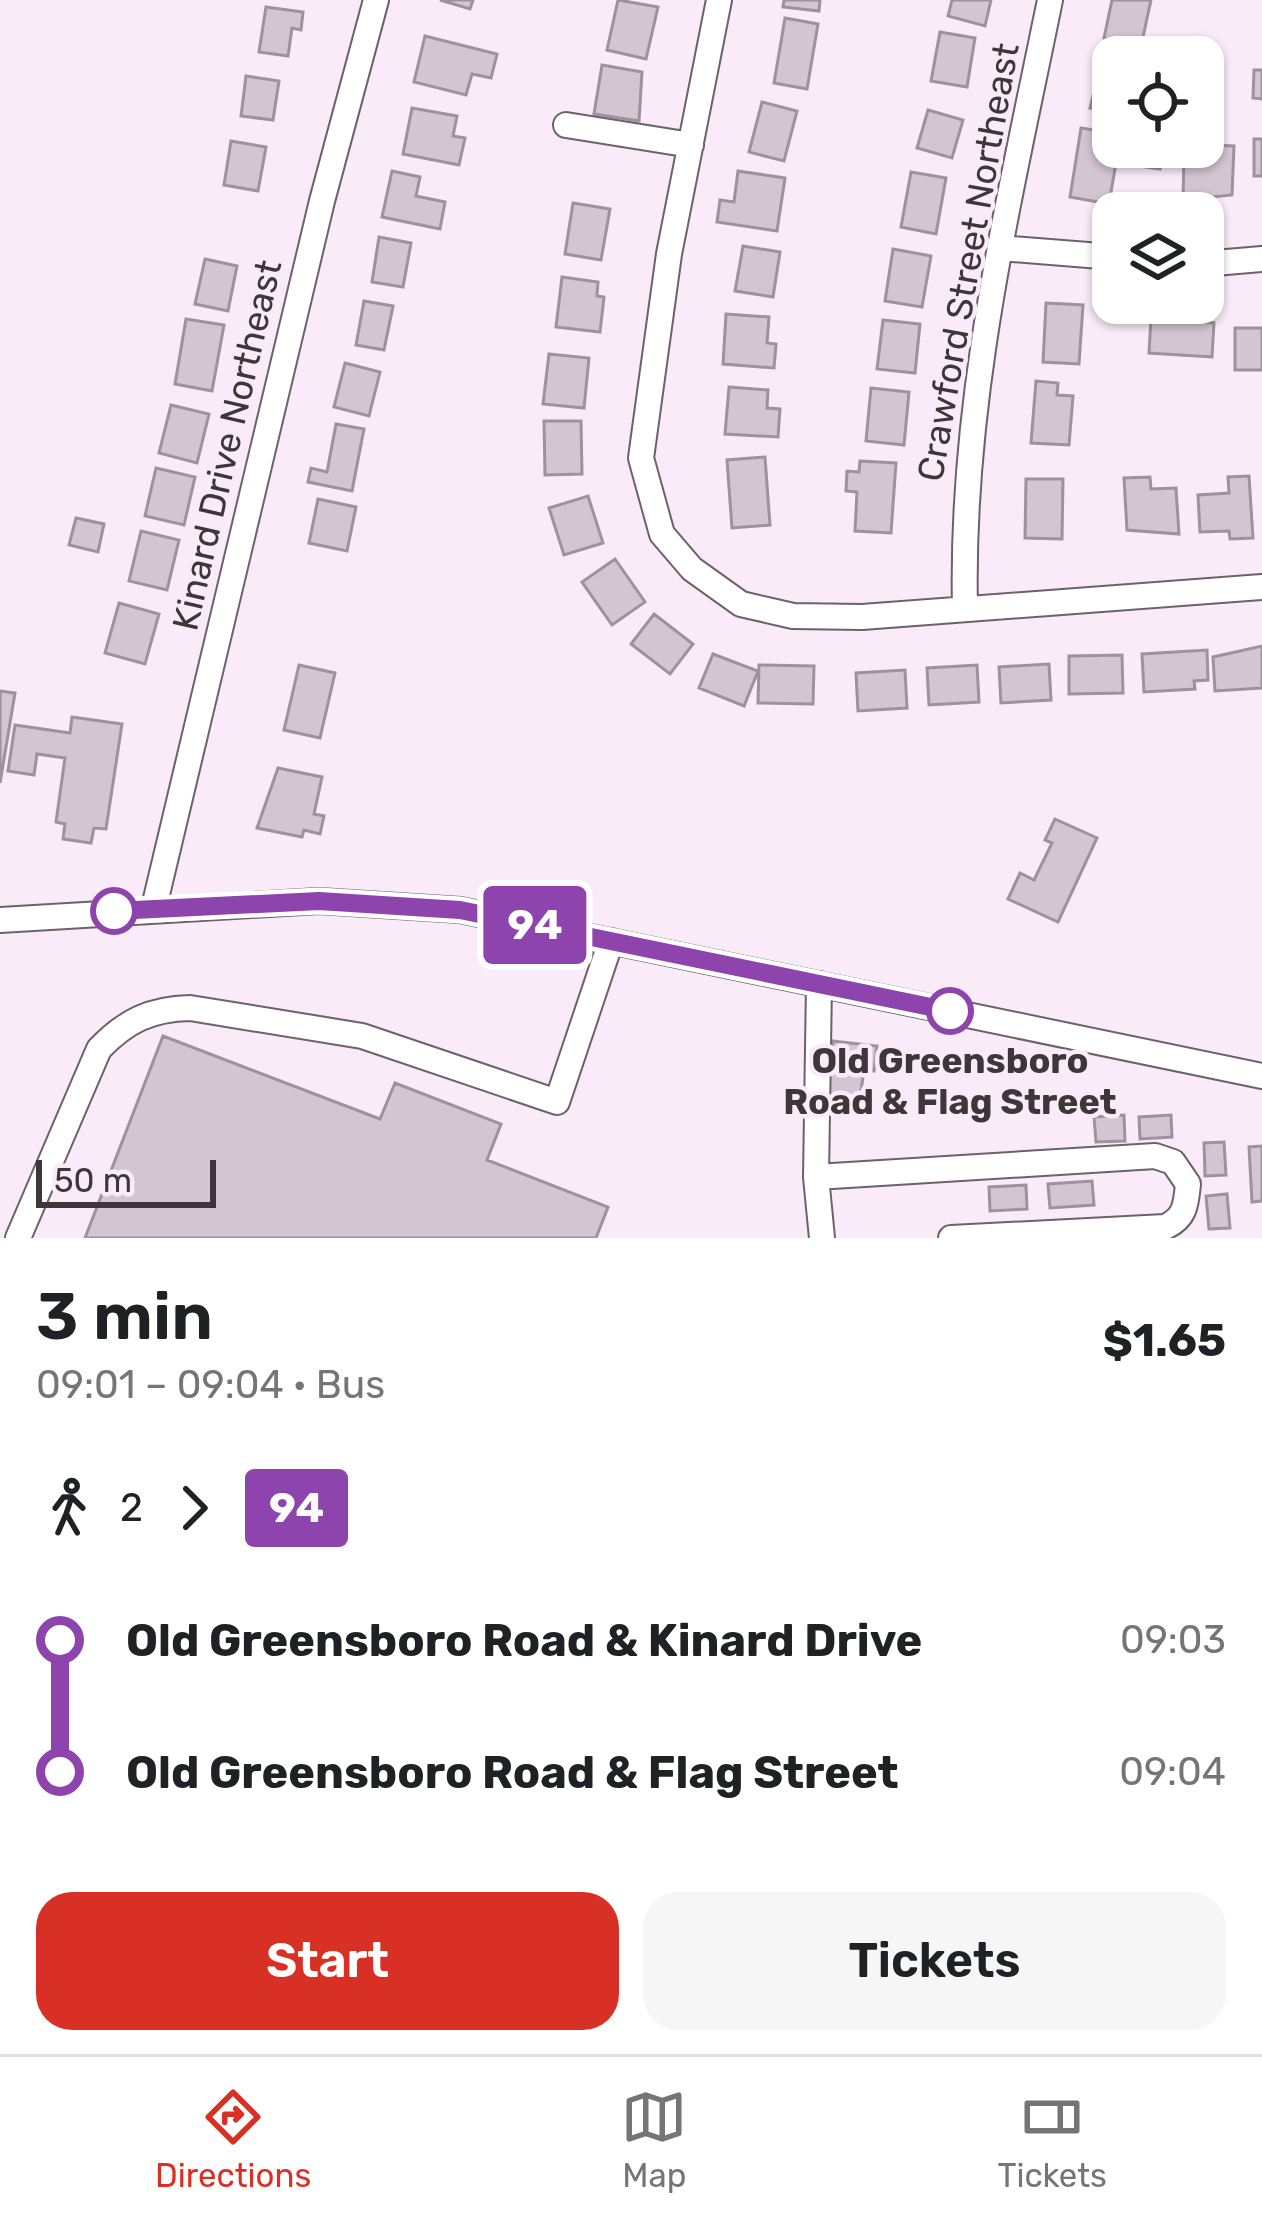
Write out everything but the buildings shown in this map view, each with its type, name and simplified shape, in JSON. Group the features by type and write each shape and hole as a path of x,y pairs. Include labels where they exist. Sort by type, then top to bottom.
{"street":[{"name":"Kinard Drive Northeast","path":"154,908 322,201 376,0"},
{"path":"719,0 662,298 641,458 662,533 692,569 741,604 793,616 862,617 1262,587"},
{"name":"Crawford Street Northeast","path":"965,608 963,513 970,426 1000,248 1051,0"},
{"path":"566,125 691,145"},
{"path":"1000,248 1092,255"},
{"path":"1224,262 1262,259"},
{"path":"0,920 319,901 460,910 1262,1076"},
{"path":"18,1238 99,1049 123,1024 164,1009 190,1008 362,1036 557,1102 611,941"},
{"path":"819,984 816,1177 822,1238"},
{"path":"816,1177 1155,1156 1173,1162 1188,1184 1185,1209 1178,1221 1165,1227 952,1238"}],"bus line":[{"name":"94","path":"114,911 319,901 460,910 950,1011"}],"place":[{"name":"Old Greensboro Road & Flag Street","path":"950,1011"}]}
